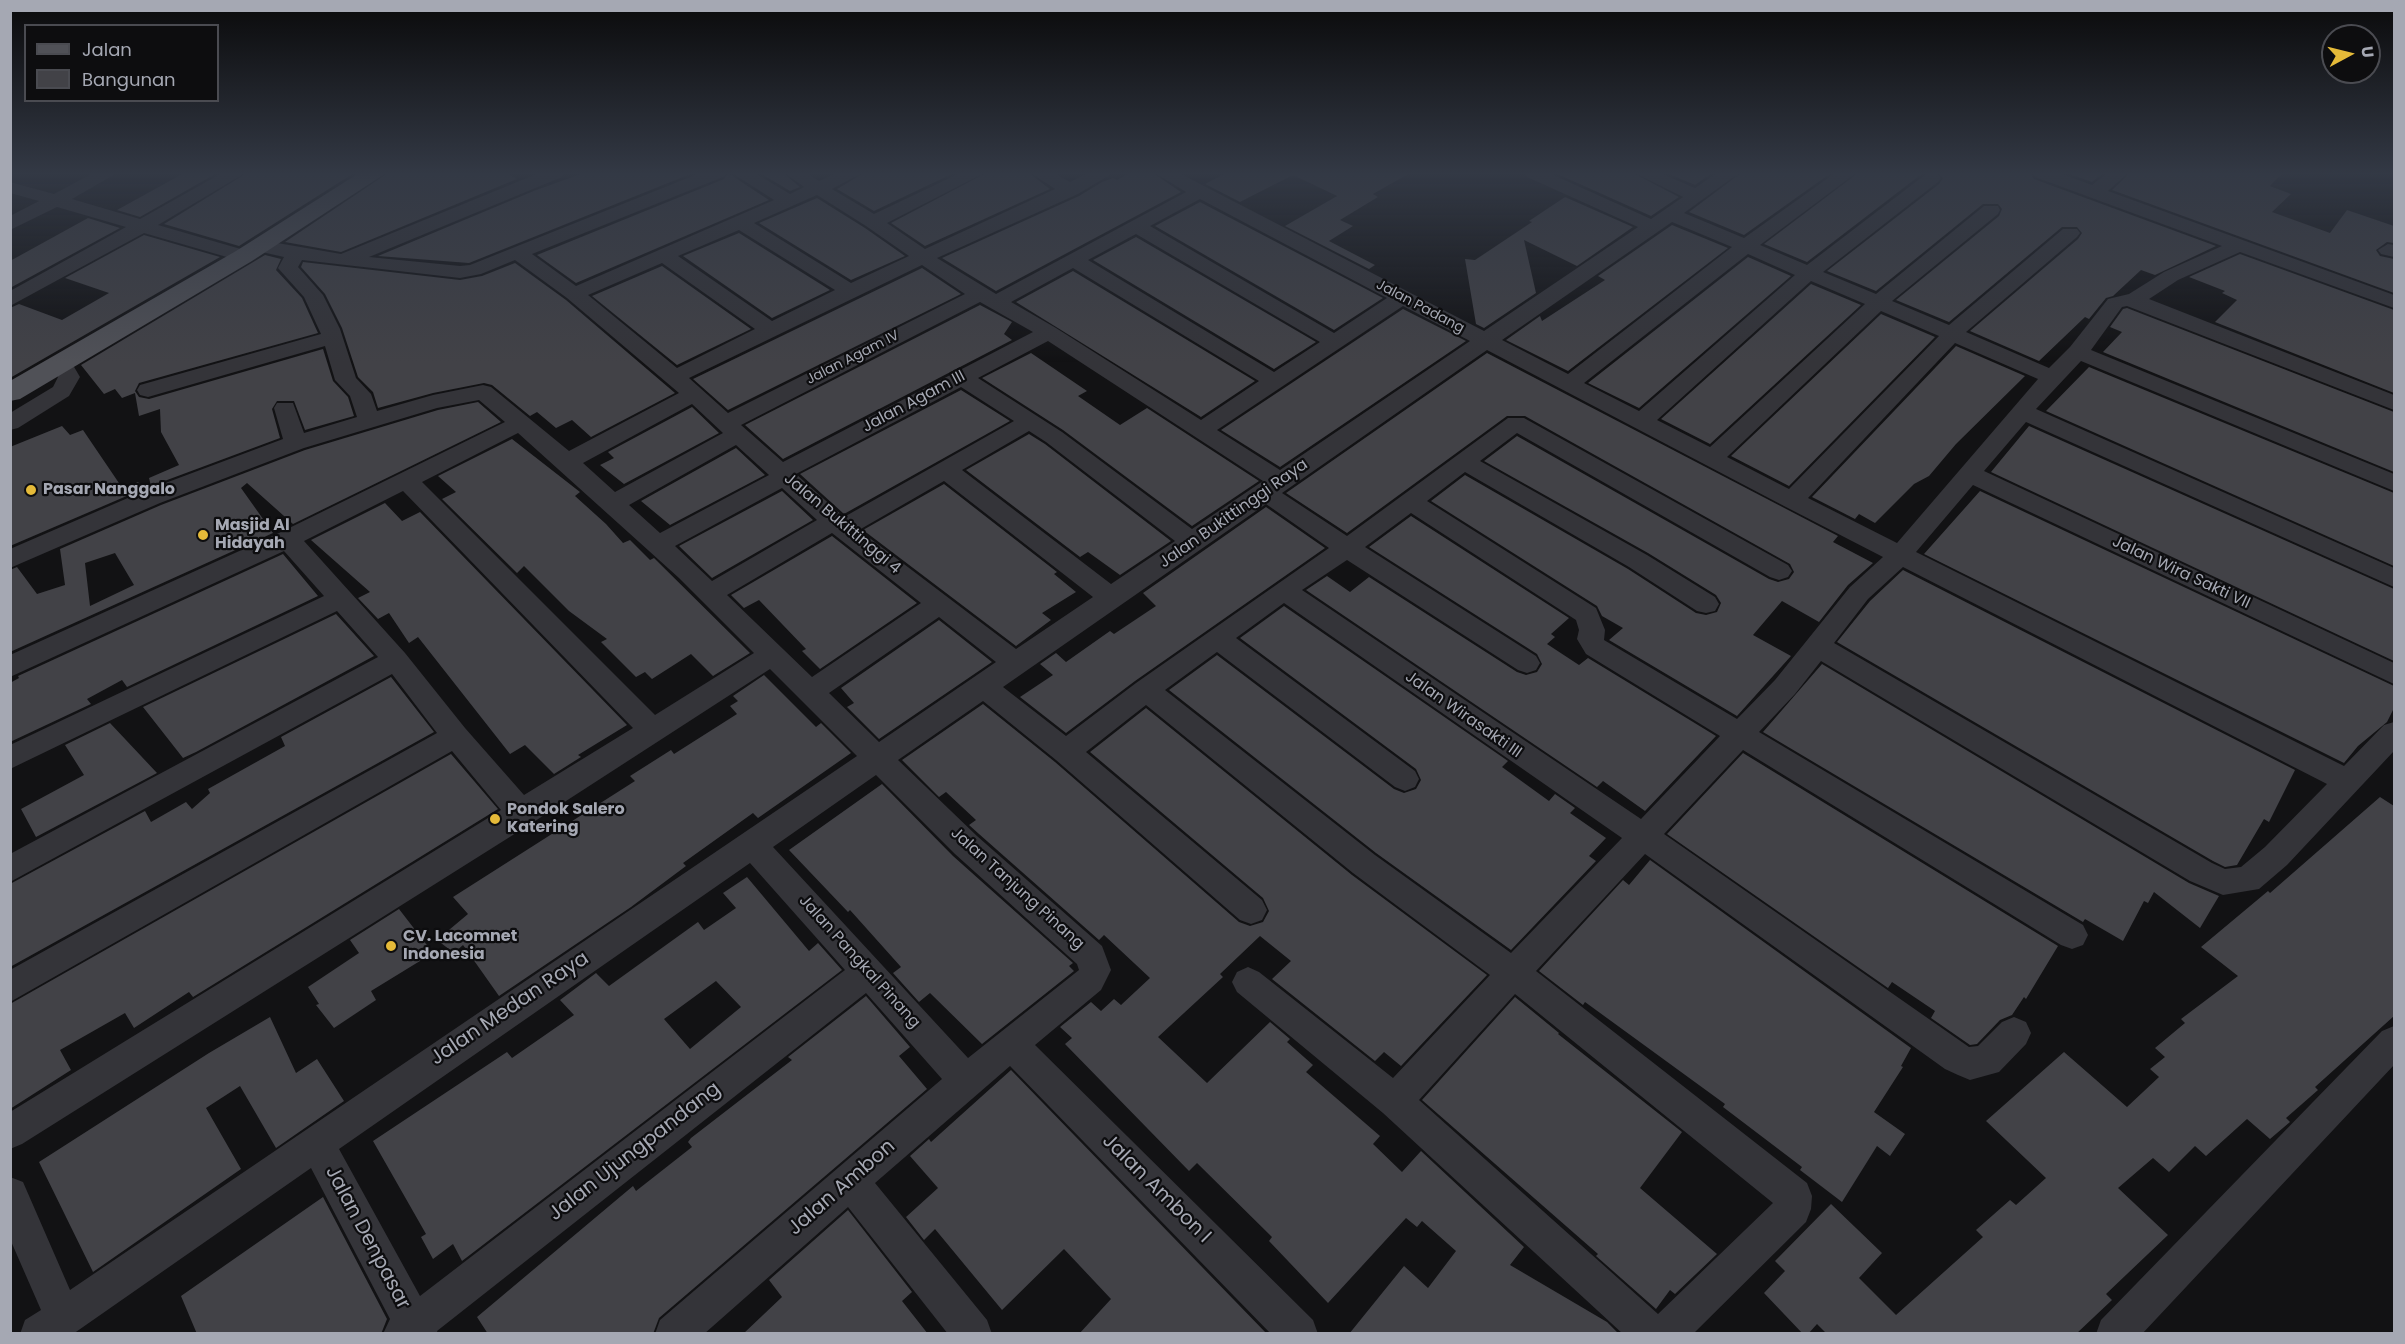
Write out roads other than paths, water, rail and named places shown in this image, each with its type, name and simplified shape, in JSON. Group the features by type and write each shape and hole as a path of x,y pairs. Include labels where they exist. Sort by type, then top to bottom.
{"main road":[{"path":"10,393 62,365 276,236"}],"street":[{"path":"10,300 126,236"},
{"path":"182,236 252,251 296,253 460,272 481,268 564,236"},
{"path":"344,260 403,236"},
{"path":"574,294 706,236"},
{"path":"762,236 850,291"},
{"path":"893,236 988,298 1049,332 1202,429 1347,548 1527,663"},
{"path":"675,377 850,291 973,236"},
{"name":"Jalan Agam IV","path":"611,505 732,428 988,298 1074,260 1118,236"},
{"path":"1153,236 1335,342"},
{"name":"Jalan Padang","path":"1284,236 1792,500 2349,782"},
{"name":"Jalan Bukittinggi Raya","path":"982,685 1194,543 1641,236"},
{"path":"1720,236 2052,377"},
{"path":"1569,384 1761,236"},
{"path":"1642,422 1808,274 1857,236"},
{"path":"1712,458 1878,303 1960,236"},
{"path":"1792,500 1967,319 2067,236"},
{"path":"2210,236 2394,302"},
{"path":"1395,1101 1819,647 1859,593 1901,554 2052,377 2078,352 2115,303 2133,301 2171,276 2238,246"},
{"path":"296,253 288,263 288,268 313,295 333,337 346,380 360,394 369,421"},
{"name":"Jalan Bukittinggi 4","path":"519,254 574,294 675,377 838,525 1016,663"},
{"path":"664,255 770,330"},
{"path":"1074,260 1274,381"},
{"path":"1202,429 1402,297"},
{"path":"2133,301 2394,403"},
{"name":"Jalan Agam III","path":"657,545 961,377 1049,332"},
{"path":"148,390 333,337"},
{"path":"2078,352 2394,483"},
{"path":"10,423 61,391 69,377 62,365"},
{"path":"961,377 1054,437 1194,543"},
{"path":"10,559 152,497 296,443 481,391 567,462 611,505 711,593 771,656 878,756"},
{"path":"567,462 694,394"},
{"path":"285,408 296,443"},
{"path":"2023,412 2394,578"},
{"path":"711,593 946,470 1029,422"},
{"path":"10,667 288,539 521,423"},
{"path":"1066,752 1146,690 1284,590 1347,548 1516,423 1779,571"},
{"path":"1465,462 1638,561 1706,604"},
{"path":"946,470 1112,598"},
{"name":"Jalan Wira Sakti VII","path":"1968,473 2394,674"},
{"path":"407,481 652,730"},
{"path":"1410,501 1587,615 1592,630 1590,639 1595,647 2072,935"},
{"path":"288,539 396,660 455,736 522,814"},
{"name":"Jalan Wirasakti III","path":"1284,590 1493,736 1644,837 1965,1062 1975,1064 1987,1061 2014,1033"},
{"path":"10,758 342,598"},
{"path":"810,692 939,604"},
{"path":"1218,639 1405,779"},
{"path":"1819,647 2201,872 2223,882 2248,880 2276,856 2394,733"},
{"path":"10,1132 522,814 771,656"},
{"path":"10,868 396,660"},
{"path":"982,685 1066,752 1251,910"},
{"name":"Jalan Medan Raya","path":"51,1325 982,685"},
{"path":"1146,690 1364,864 1513,973 1794,1196 1793,1209 1665,1334"},
{"path":"10,987 455,736"},
{"name":"Jalan Tanjung Pinang","path":"878,756 966,844 1094,961 1095,970 1090,980 1012,1045"},
{"name":"Jalan Pangkal Pinang","path":"752,844 966,1081"},
{"name":"Jalan Ujungpandang","path":"412,1331 868,972"},
{"path":"1248,982 1395,1101 1652,1334"},
{"name":"Jalan Ambon","path":"680,1332 850,1181 966,1081 1012,1045"},
{"name":"Jalan Ambon I","path":"1012,1045 1299,1334"},
{"path":"2115,1334 2393,1046"},
{"name":"Jalan Denpasar","path":"316,1142 412,1331"},
{"path":"850,1181 973,1334"},
{"path":"10,1195 51,1325"}],"place":[{"name":"Pasar Nanggalo","path":"31,490"},
{"name":"Masjid Al Hidayah","path":"203,535"},
{"name":"Pondok Salero Katering","path":"495,819"},
{"name":"CV. Lacomnet Indonesia","path":"391,946"}]}
